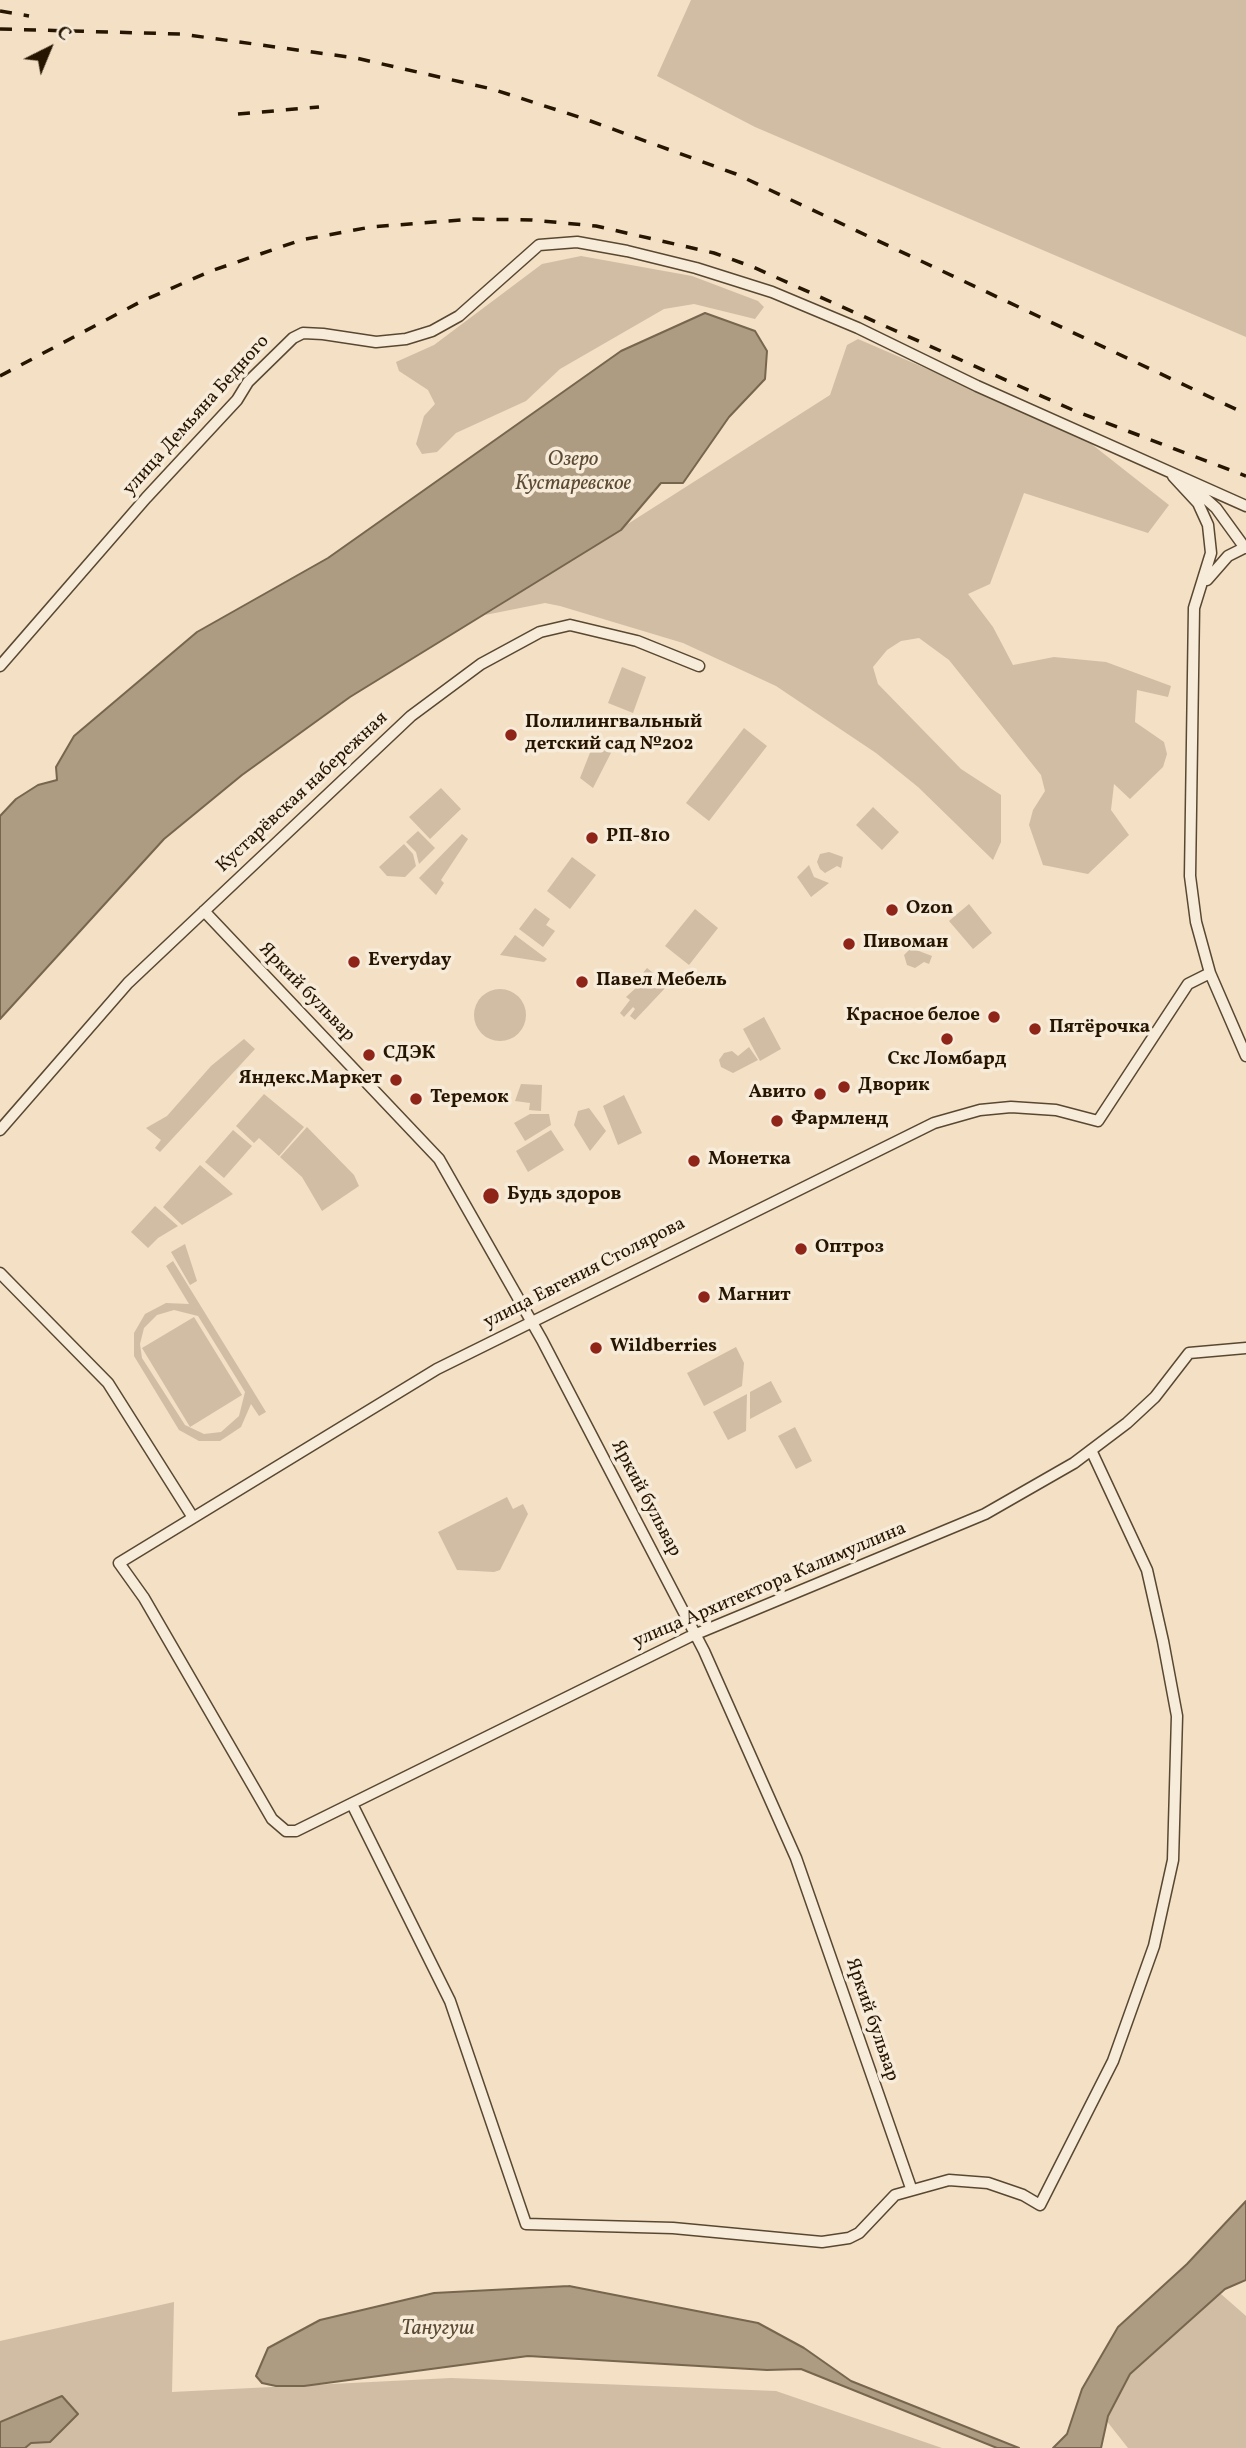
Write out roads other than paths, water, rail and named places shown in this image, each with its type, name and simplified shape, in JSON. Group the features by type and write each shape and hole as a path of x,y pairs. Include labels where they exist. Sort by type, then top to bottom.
{"street":[{"name":"улица Демьяна Бедного","path":"0,666 146,498 237,400 248,382 293,338 303,333 376,342 406,339 432,331 459,316 539,245 577,242 627,251 696,268 772,292 858,328 977,386 1163,467"},
{"path":"1163,467 1246,506"},
{"path":"1163,467 1187,482 1216,508 1245,547 1228,556 1205,582"},
{"path":"1163,467 1198,503 1208,524 1211,553 1205,582 1194,608 1190,876 1196,922 1210,973 1246,1056"},
{"name":"Кустарёвская набережная","path":"0,1130 120,992 204,911 411,716 488,660 540,632 566,625 590,627 647,645 699,666"},
{"name":"Яркий бульвар","path":"204,911 439,1159 531,1321 696,1634 796,1858 911,2188"},
{"name":"улица Евгения Столярова","path":"282,1829 272,1819 144,1598 119,1563 434,1370 934,1123 980,1110 1011,1107 1056,1110 1098,1121 1188,984 1210,973"},
{"path":"0,1273 108,1383 192,1516"},
{"name":"улица Архитектора Калимуллина","path":"282,1829 298,1830 696,1634 985,1514 1045,1481 1141,1412 1189,1353 1246,1348"},
{"path":"352,1804 450,2001 526,2224 673,2228 822,2242 838,2241 859,2233 895,2195 911,2188 950,2180 988,2183 1023,2195 1040,2205 1113,2061 1154,1947 1173,1860 1177,1716 1146,1570 1091,1450"}],"water":[{"name":"Озеро Кустаревское","path":"705,313 755,331 767,351 765,379 729,417 683,483 661,483 621,530 350,697 242,775 164,839 0,1019 0,816 16,799 38,785 57,780 56,767 74,736 197,632 328,558 621,351"},
{"path":"1246,2201 1246,2280 1225,2289 1130,2374 1108,2416 1101,2448 1053,2448 1067,2434 1082,2389 1118,2327 1187,2264"},
{"name":"Танугуш","path":"569,2286 758,2323 804,2348 851,2381 1019,2448 997,2448 801,2369 767,2370 528,2356 304,2386 276,2386 262,2383 256,2376 268,2348 320,2320 434,2293"},
{"path":"62,2396 78,2414 50,2442 31,2443 25,2448 0,2448 0,2422"}],"railway":[{"path":"0,11 29,16"},
{"path":"0,29 181,34 356,58 492,89 585,119 736,174 1246,414"},
{"path":"238,114 319,107"},
{"path":"0,376 140,302 211,271 301,240 371,227 473,219 532,220 596,226 714,253 753,267 1075,411 1246,476"}],"place":[{"name":"Полилингвальный детский сад №202","path":"511,735"},
{"name":"РП-810","path":"592,838"},
{"name":"Ozon","path":"892,910"},
{"name":"Пивоман","path":"849,944"},
{"name":"Everyday","path":"354,962"},
{"name":"Павел Мебель","path":"582,982"},
{"name":"Красное белое","path":"994,1017"},
{"name":"Пятёрочка","path":"1035,1029"},
{"name":"Скс Ломбард","path":"947,1039"},
{"name":"СДЭК","path":"369,1055"},
{"name":"Яндекс.Маркет","path":"396,1080"},
{"name":"Дворик","path":"844,1087"},
{"name":"Авито","path":"820,1094"},
{"name":"Теремок","path":"416,1099"},
{"name":"Фармленд","path":"777,1121"},
{"name":"Монетка","path":"694,1161"},
{"name":"Будь здоров","path":"491,1196"},
{"name":"Оптроз","path":"801,1249"},
{"name":"Магнит","path":"704,1297"},
{"name":"Wildberries","path":"596,1348"}]}
